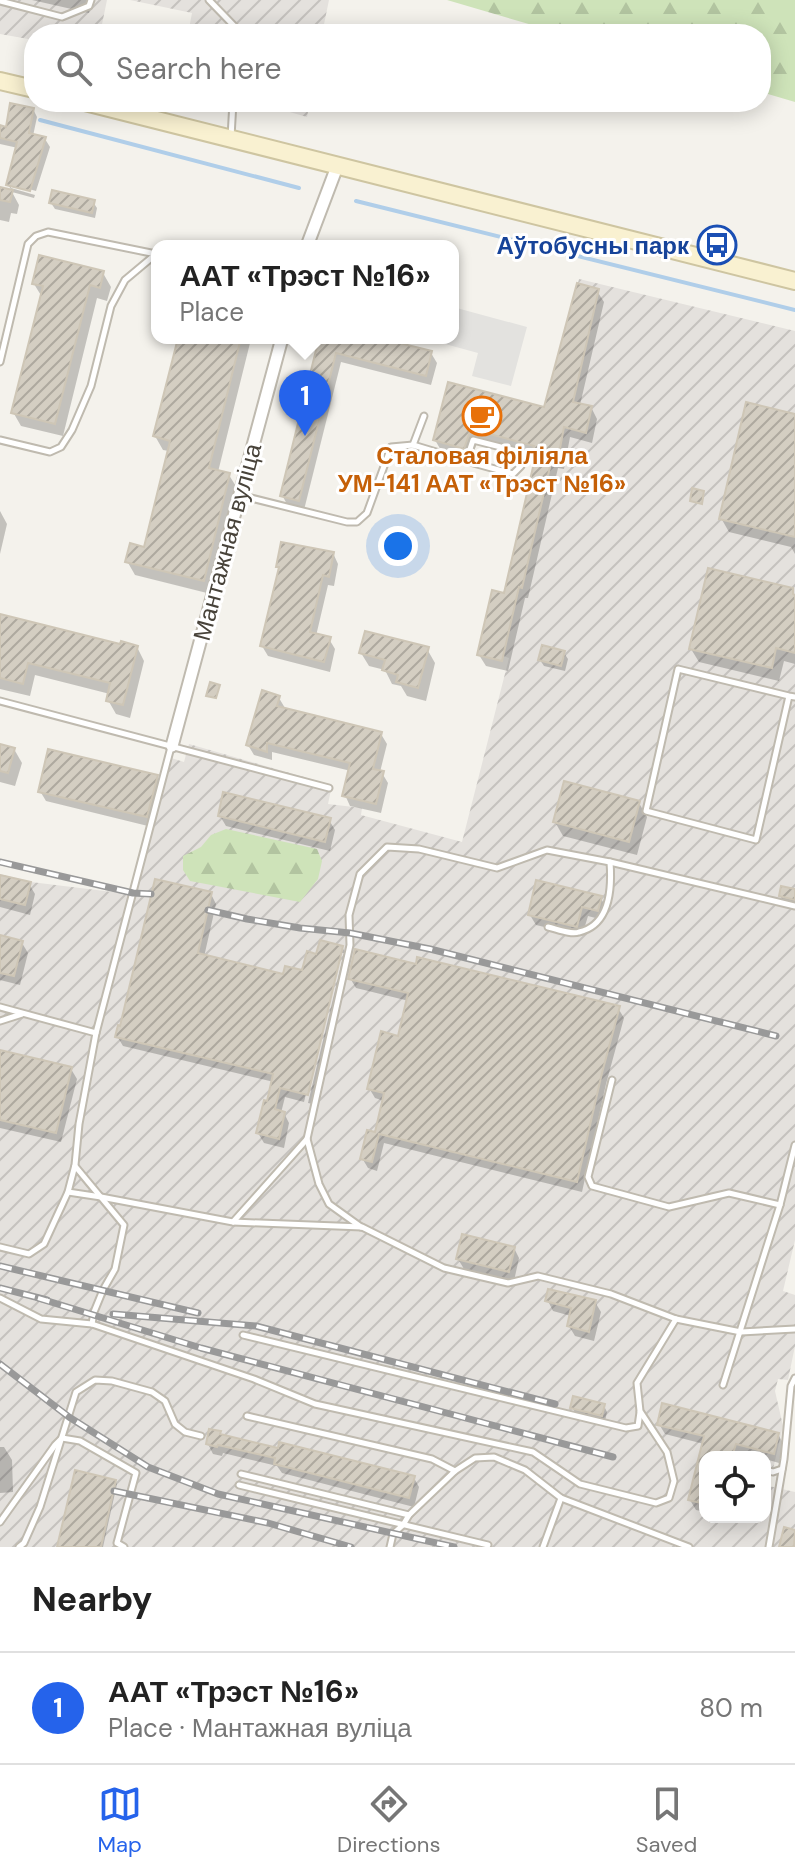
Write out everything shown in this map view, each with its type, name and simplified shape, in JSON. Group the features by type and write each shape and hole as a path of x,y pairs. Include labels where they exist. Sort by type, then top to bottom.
{"main road":[{"path":"0,81 24,87"},
{"path":"126,112 795,281"}],"street":[{"path":"309,240 338,164"},
{"name":"Мантажная вуліца","path":"172,746 280,344"}],"lane":[{"path":"0,1 62,17 89,6 91,0"},
{"path":"209,0 232,24"},
{"path":"231,138 232,112"},
{"path":"0,362 28,244 36,236 48,232 151,253"},
{"path":"0,440 50,452 61,447 91,386 111,306 125,280 151,258"},
{"path":"413,445 424,416"},
{"path":"239,495 357,522 367,513 391,447 413,445 466,461 513,474 521,466 524,453 473,440 466,461"},
{"path":"678,669 792,696 756,840 646,811 678,669"},
{"path":"0,701 329,788"},
{"path":"0,1247 29,1254 44,1244 68,1192 96,1033 172,746"},
{"path":"795,906 547,850 497,868 419,849 387,847 360,874 349,915 350,945 307,1139 319,1184 329,1204 362,1227 444,1268 508,1283 538,1276 611,1294 676,1319 741,1332 795,1329"},
{"path":"548,927 577,933 594,926 604,913 611,884 610,862"},
{"path":"0,1007 96,1033"},
{"path":"0,1021 25,1014"},
{"path":"612,1080 588,1177 592,1186 669,1207 729,1193 780,1205"},
{"path":"233,1222 307,1139"},
{"path":"723,1385 780,1205 795,1145"},
{"path":"75,1165 124,1225 115,1269 103,1290 92,1324"},
{"path":"68,1192 233,1222 362,1227"},
{"path":"0,1298 41,1319 92,1324 254,1379 315,1404 533,1452 580,1484 656,1503 669,1498 674,1481 667,1452 640,1411"},
{"path":"243,1335 626,1428 638,1426 637,1383 676,1319"},
{"path":"769,1547 791,1386 795,1378"},
{"path":"19,1547 24,1543 40,1507 76,1392 95,1380 112,1381 152,1392 165,1401 175,1424 185,1432 201,1436"},
{"path":"247,1416 432,1459 455,1471"},
{"path":"0,1522 62,1438"},
{"path":"62,1438 80,1441 136,1473 117,1543 124,1547"},
{"path":"390,1547 393,1534 409,1515 455,1471 475,1458 494,1457 525,1470 561,1498 689,1547"},
{"path":"771,1472 782,1469"},
{"path":"241,1474 409,1515"},
{"path":"239,1485 488,1545"},
{"path":"543,1547 561,1498"}],"shaded area":[{"path":"0,0 107,0 102,24 24,24 24,38 0,34"},
{"path":"130,0 329,0 324,24 190,24 192,13"},
{"path":"290,112 308,112 307,117"},
{"path":"579,279 795,331 795,1240 783,1291 795,1295 795,1346 788,1380 778,1379 775,1391 783,1426 771,1477 771,1451 699,1451 699,1523 771,1523 771,1486 795,1492 795,1547 0,1547 0,874 31,882 129,894 168,757 184,762 189,744 332,785 328,804 362,808 361,815 462,842 509,658 503,656 519,587 522,587 553,458 532,453"},
{"path":"459,309 527,327 511,386 472,376 478,353 445,344 459,344"}],"green space":[{"path":"447,0 795,0 795,102 771,95 771,24 529,24"},
{"path":"226,829 317,849 322,861 318,879 300,902 190,881 183,870 183,856 201,847 211,835"}],"building":[{"path":"10,103 24,106 24,112 33,112 29,133 46,137 30,191 6,185 17,142 0,138 0,125 6,127"},
{"path":"0,187 13,190 10,202 0,200"},
{"path":"52,190 95,200 92,213 49,203"},
{"path":"39,255 104,271 100,288 90,285 55,424 11,413 43,286 32,284"},
{"path":"577,283 599,289 573,402 592,406 586,433 564,427 558,459 552,458 502,661 477,655 492,590 504,593 536,454 532,453 534,446 471,429 464,449 433,440 448,382 544,407"},
{"path":"176,344 240,344 209,468 230,473 204,581 125,562 130,543 144,547 170,441 153,436"},
{"path":"318,344 403,344 432,351 426,376 336,353 299,501 280,496"},
{"path":"746,402 795,414 795,537 719,519"},
{"path":"692,488 704,491 702,504 690,501"},
{"path":"281,542 334,552 329,577 323,575 310,632 331,637 324,662 260,646 279,567 276,567"},
{"path":"708,568 793,588 795,653 776,648 772,668 689,649"},
{"path":"0,614 138,646 123,705 106,701 110,683 28,663 23,684 0,678"},
{"path":"365,631 429,647 418,688 396,682 398,675 382,670 385,660 359,653"},
{"path":"542,645 565,651 561,666 538,660"},
{"path":"210,682 220,685 216,698 206,696"},
{"path":"262,690 280,696 277,706 382,732 373,769 384,771 376,804 342,796 350,763 267,743 267,752 246,745"},
{"path":"0,744 15,748 8,773 0,771"},
{"path":"48,749 158,775 147,817 38,792"},
{"path":"564,781 640,801 629,842 553,822"},
{"path":"223,792 331,818 325,842 218,816"},
{"path":"0,875 31,882 25,905 0,899"},
{"path":"155,879 212,892 198,953 283,974 285,966 302,970 307,951 316,954 320,940 343,946 308,1095 280,1088 275,1109 285,1112 279,1139 256,1133 273,1074 115,1037"},
{"path":"536,880 602,896 598,911 582,907 577,927 528,915"},
{"path":"781,886 795,889 795,900 779,896"},
{"path":"0,935 23,941 14,976 0,973"},
{"path":"355,949 416,964 417,957 620,1006 577,1182 379,1134 372,1162 360,1159 367,1130 375,1132 384,1093 367,1089 381,1031 398,1036 408,993 348,979"},
{"path":"0,1050 72,1067 56,1133 0,1120"},
{"path":"462,1234 515,1247 509,1272 456,1259"},
{"path":"548,1289 596,1300 589,1332 567,1326 571,1308 545,1301"},
{"path":"573,1396 605,1404 602,1416 570,1408"},
{"path":"662,1403 779,1433 774,1454 736,1444 734,1451 700,1451 704,1436 657,1425"},
{"path":"209,1429 278,1448 279,1442 415,1476 409,1498 274,1464 275,1458 206,1444"},
{"path":"699,1456 699,1503 688,1500"},
{"path":"75,1470 116,1480 101,1547 57,1547"},
{"path":"784,1527 795,1530 794,1547 779,1547"}],"waterway":[{"path":"40,120 299,188"},
{"path":"356,201 795,310"}],"railway":[{"path":"0,862 133,893 151,894"},
{"path":"208,910 430,949 776,1036"},
{"path":"0,1266 198,1313"},
{"path":"0,1288 47,1300"},
{"path":"38,1298 201,1348 613,1457"},
{"path":"113,1314 256,1326 555,1404"},
{"path":"0,1364 69,1417 148,1467 218,1494 454,1547"},
{"path":"114,1491 268,1523 351,1547"}],"place":[{"name":"Аўтобусны парк","path":"717,245"},
{"name":"Сталовая філіяла УМ-141 ААТ «Трэст №16»","path":"482,416"},
{"name":"ААТ «Трэст №16»","path":"305,436"}]}
